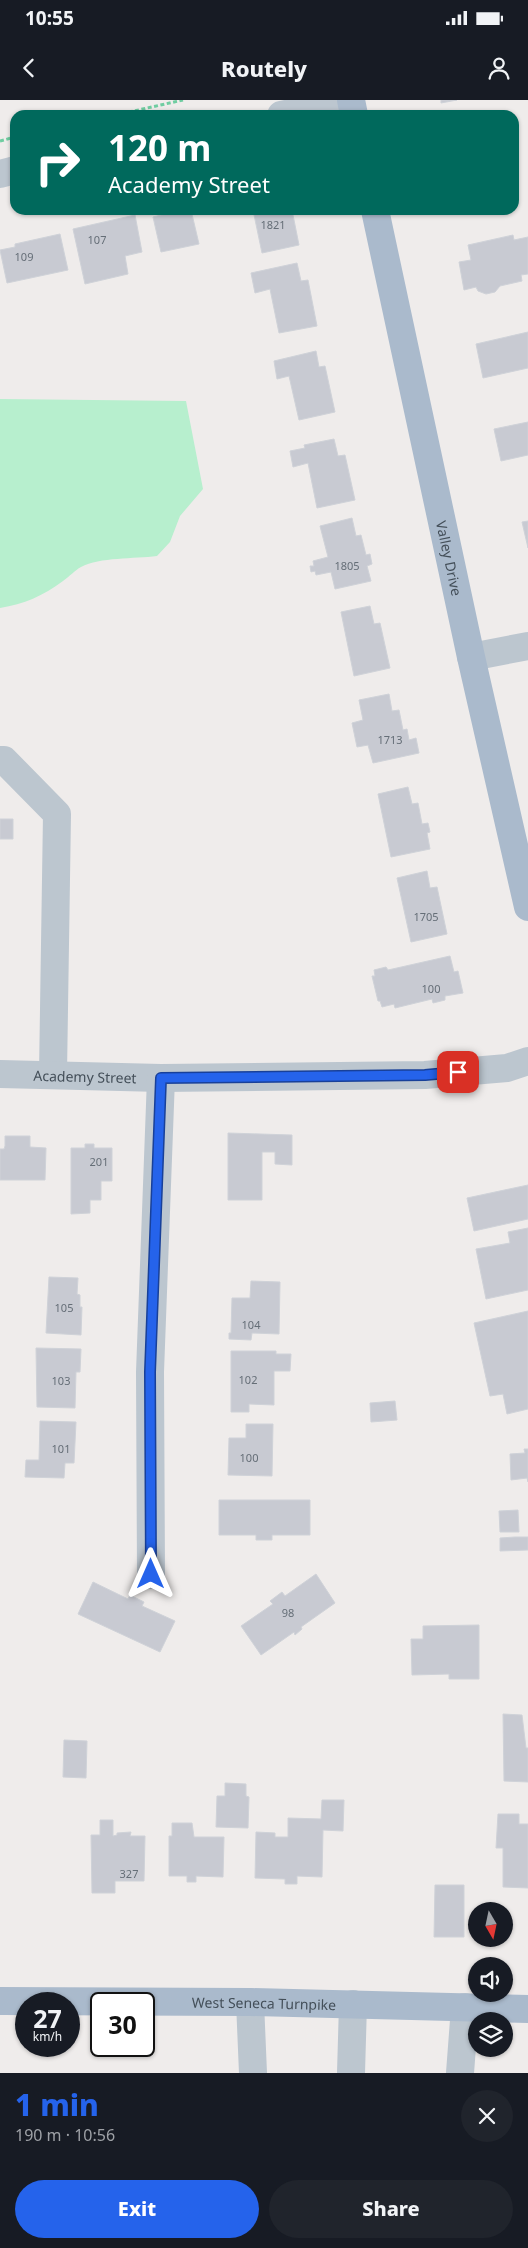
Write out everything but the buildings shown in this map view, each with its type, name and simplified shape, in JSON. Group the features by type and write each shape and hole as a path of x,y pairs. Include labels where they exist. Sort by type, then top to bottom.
{"main road":[{"name":"Valley Drive","path":"376,215 471,657 528,907"},
{"name":"West Seneca Turnpike","path":"0,2002 250,2002 528,2009"}],"street":[{"path":"304,110 351,100"},
{"path":"471,657 528,646"},
{"path":"0,760 4,760 57,814 53,1074"},
{"name":"Academy Street","path":"0,1074 161,1078 425,1075 507,1068 528,1061"},
{"path":"151,1574 150,1372 161,1078"},
{"path":"250,2002 253,2073"},
{"path":"351,2073 353,2004"},
{"path":"460,2073 465,2007"}],"path":[{"path":"138,110 183,100"}],"green space":[{"path":"0,399 186,401 203,489 180,516 170,542 157,556 98,561 89,564 79,568 41,595 25,602 0,608"}],"route":[{"path":"151,1574 150,1372 161,1078 425,1075 458,1072"}]}
